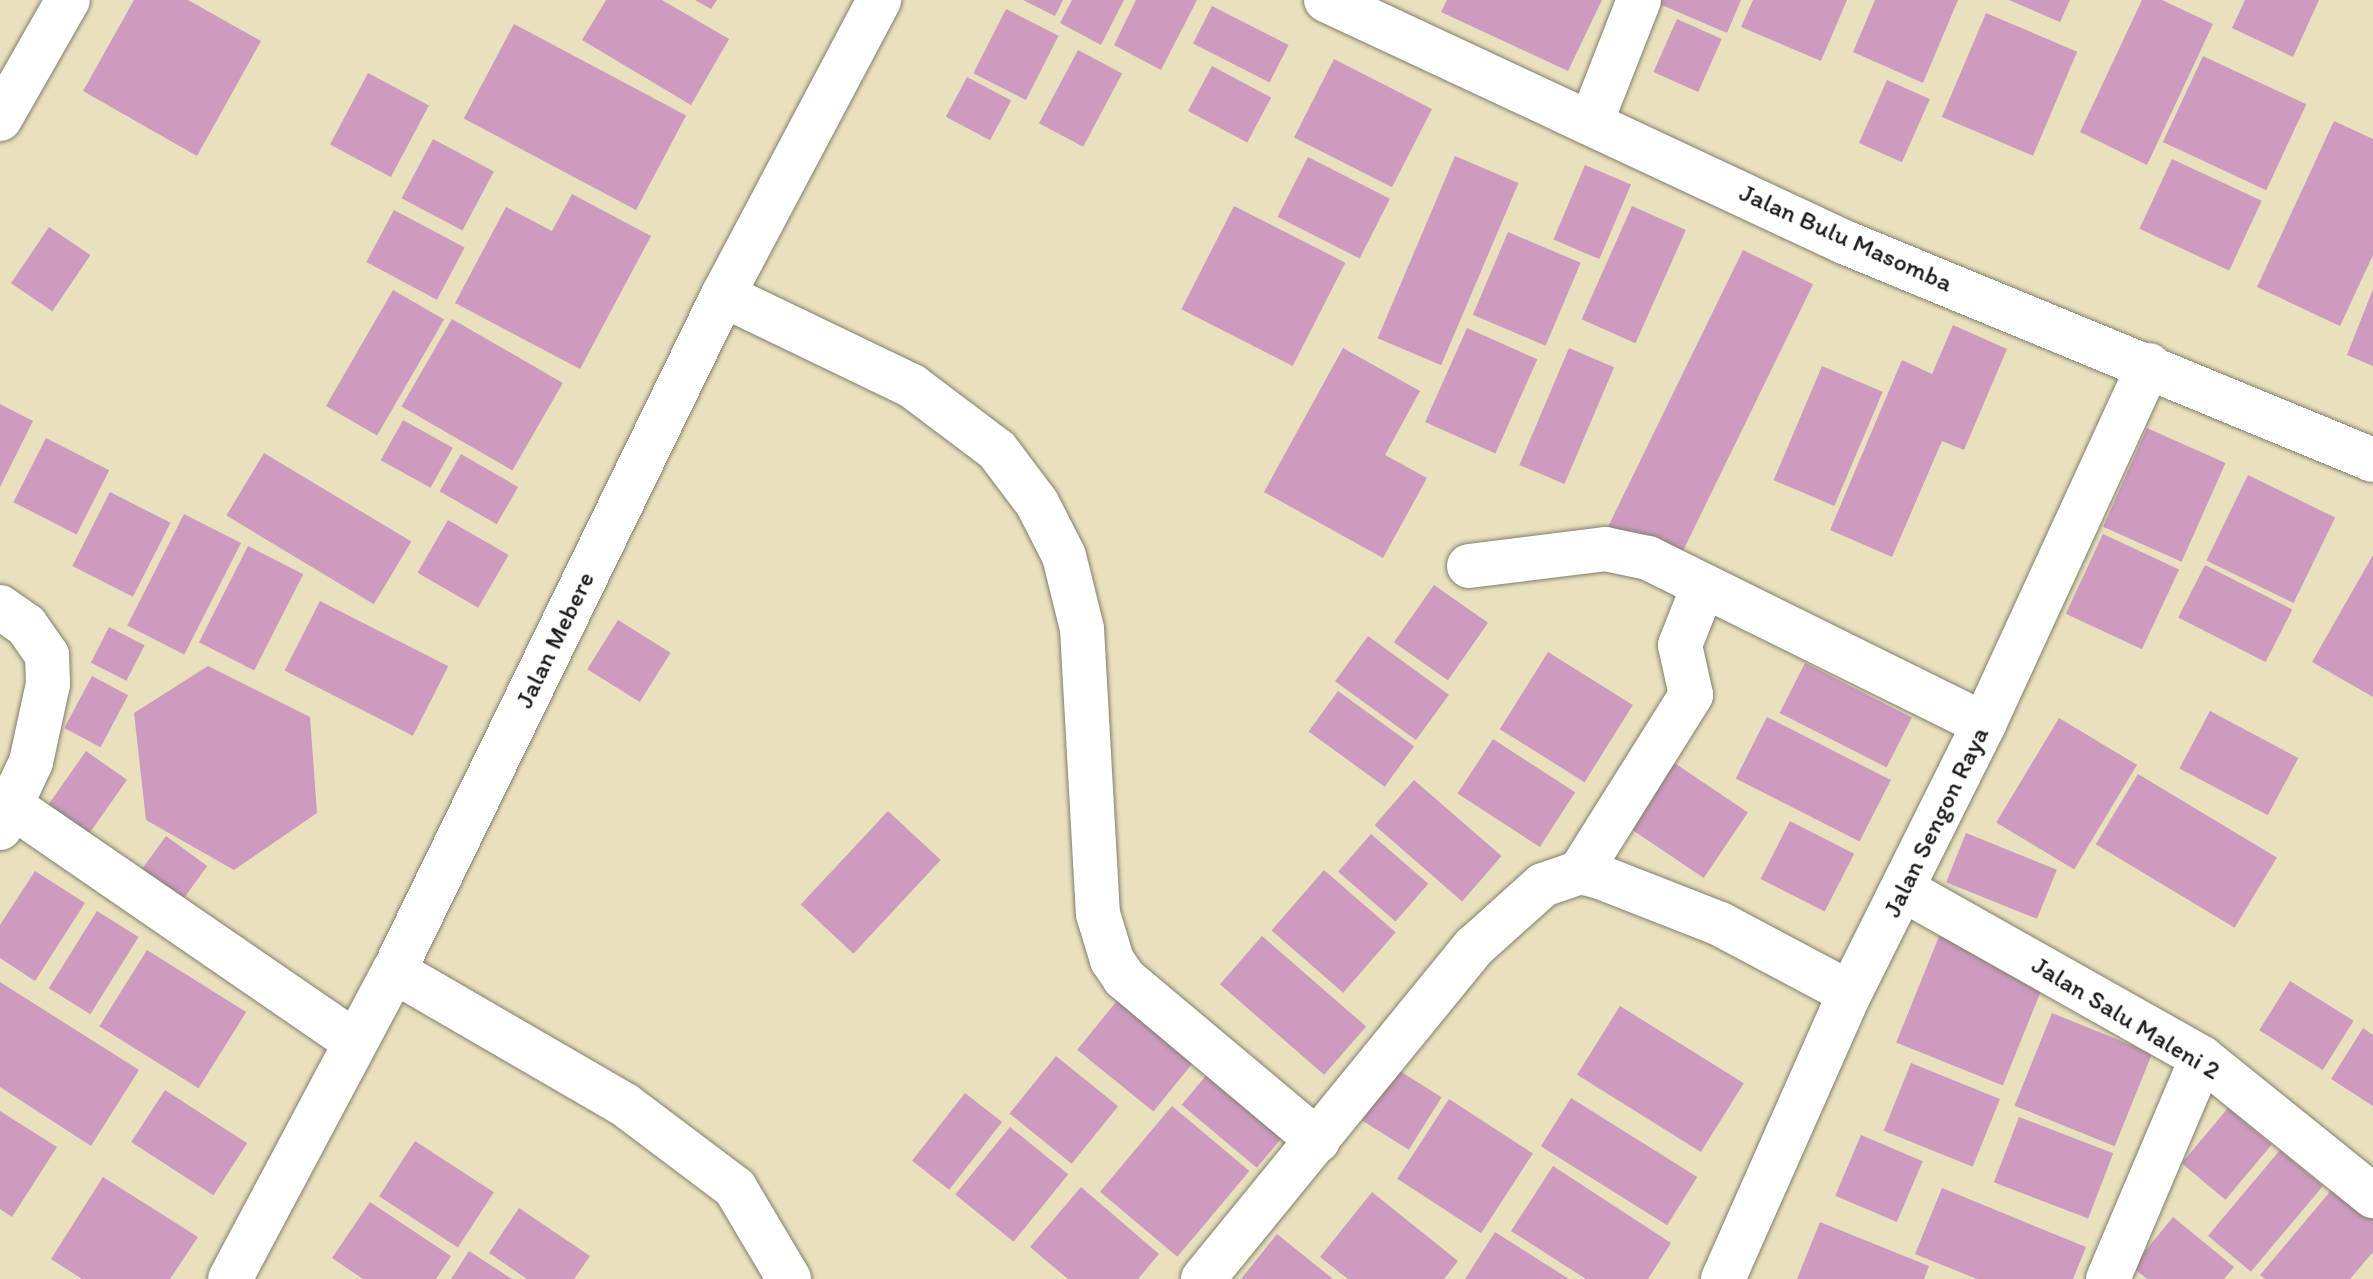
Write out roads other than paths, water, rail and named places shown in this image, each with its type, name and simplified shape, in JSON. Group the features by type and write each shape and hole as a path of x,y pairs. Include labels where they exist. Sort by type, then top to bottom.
{"street":[{"path":"0,119 68,0"},
{"name":"Jalan Mebere","path":"230,1279 353,1041 394,971 723,295 879,0"},
{"name":"Jalan Bulu Masomba","path":"1326,0 1592,120 1844,242 2149,365 2373,460"},
{"path":"1592,120 1639,0"},
{"path":"723,295 925,394 997,450 1037,503 1064,556 1082,629 1098,914 1112,960 1124,978 1318,1141"},
{"name":"Jalan Sengon Raya","path":"1723,1279 1850,993 1904,890 1984,724 2149,365"},
{"path":"1469,566 1605,549 1648,558 1984,724"},
{"path":"1203,1279 1475,946 1543,885 1580,872 1691,695 1680,645 1703,587"},
{"path":"0,607 26,625 47,655 48,667 31,762 6,817 353,1041"},
{"path":"1580,872 1720,924 1850,993"},
{"name":"Jalan Salu Maleni 2","path":"1904,890 2202,1058 2373,1196"},
{"path":"394,971 625,1105 735,1188 789,1279"},
{"path":"2108,1279 2202,1058"}]}
